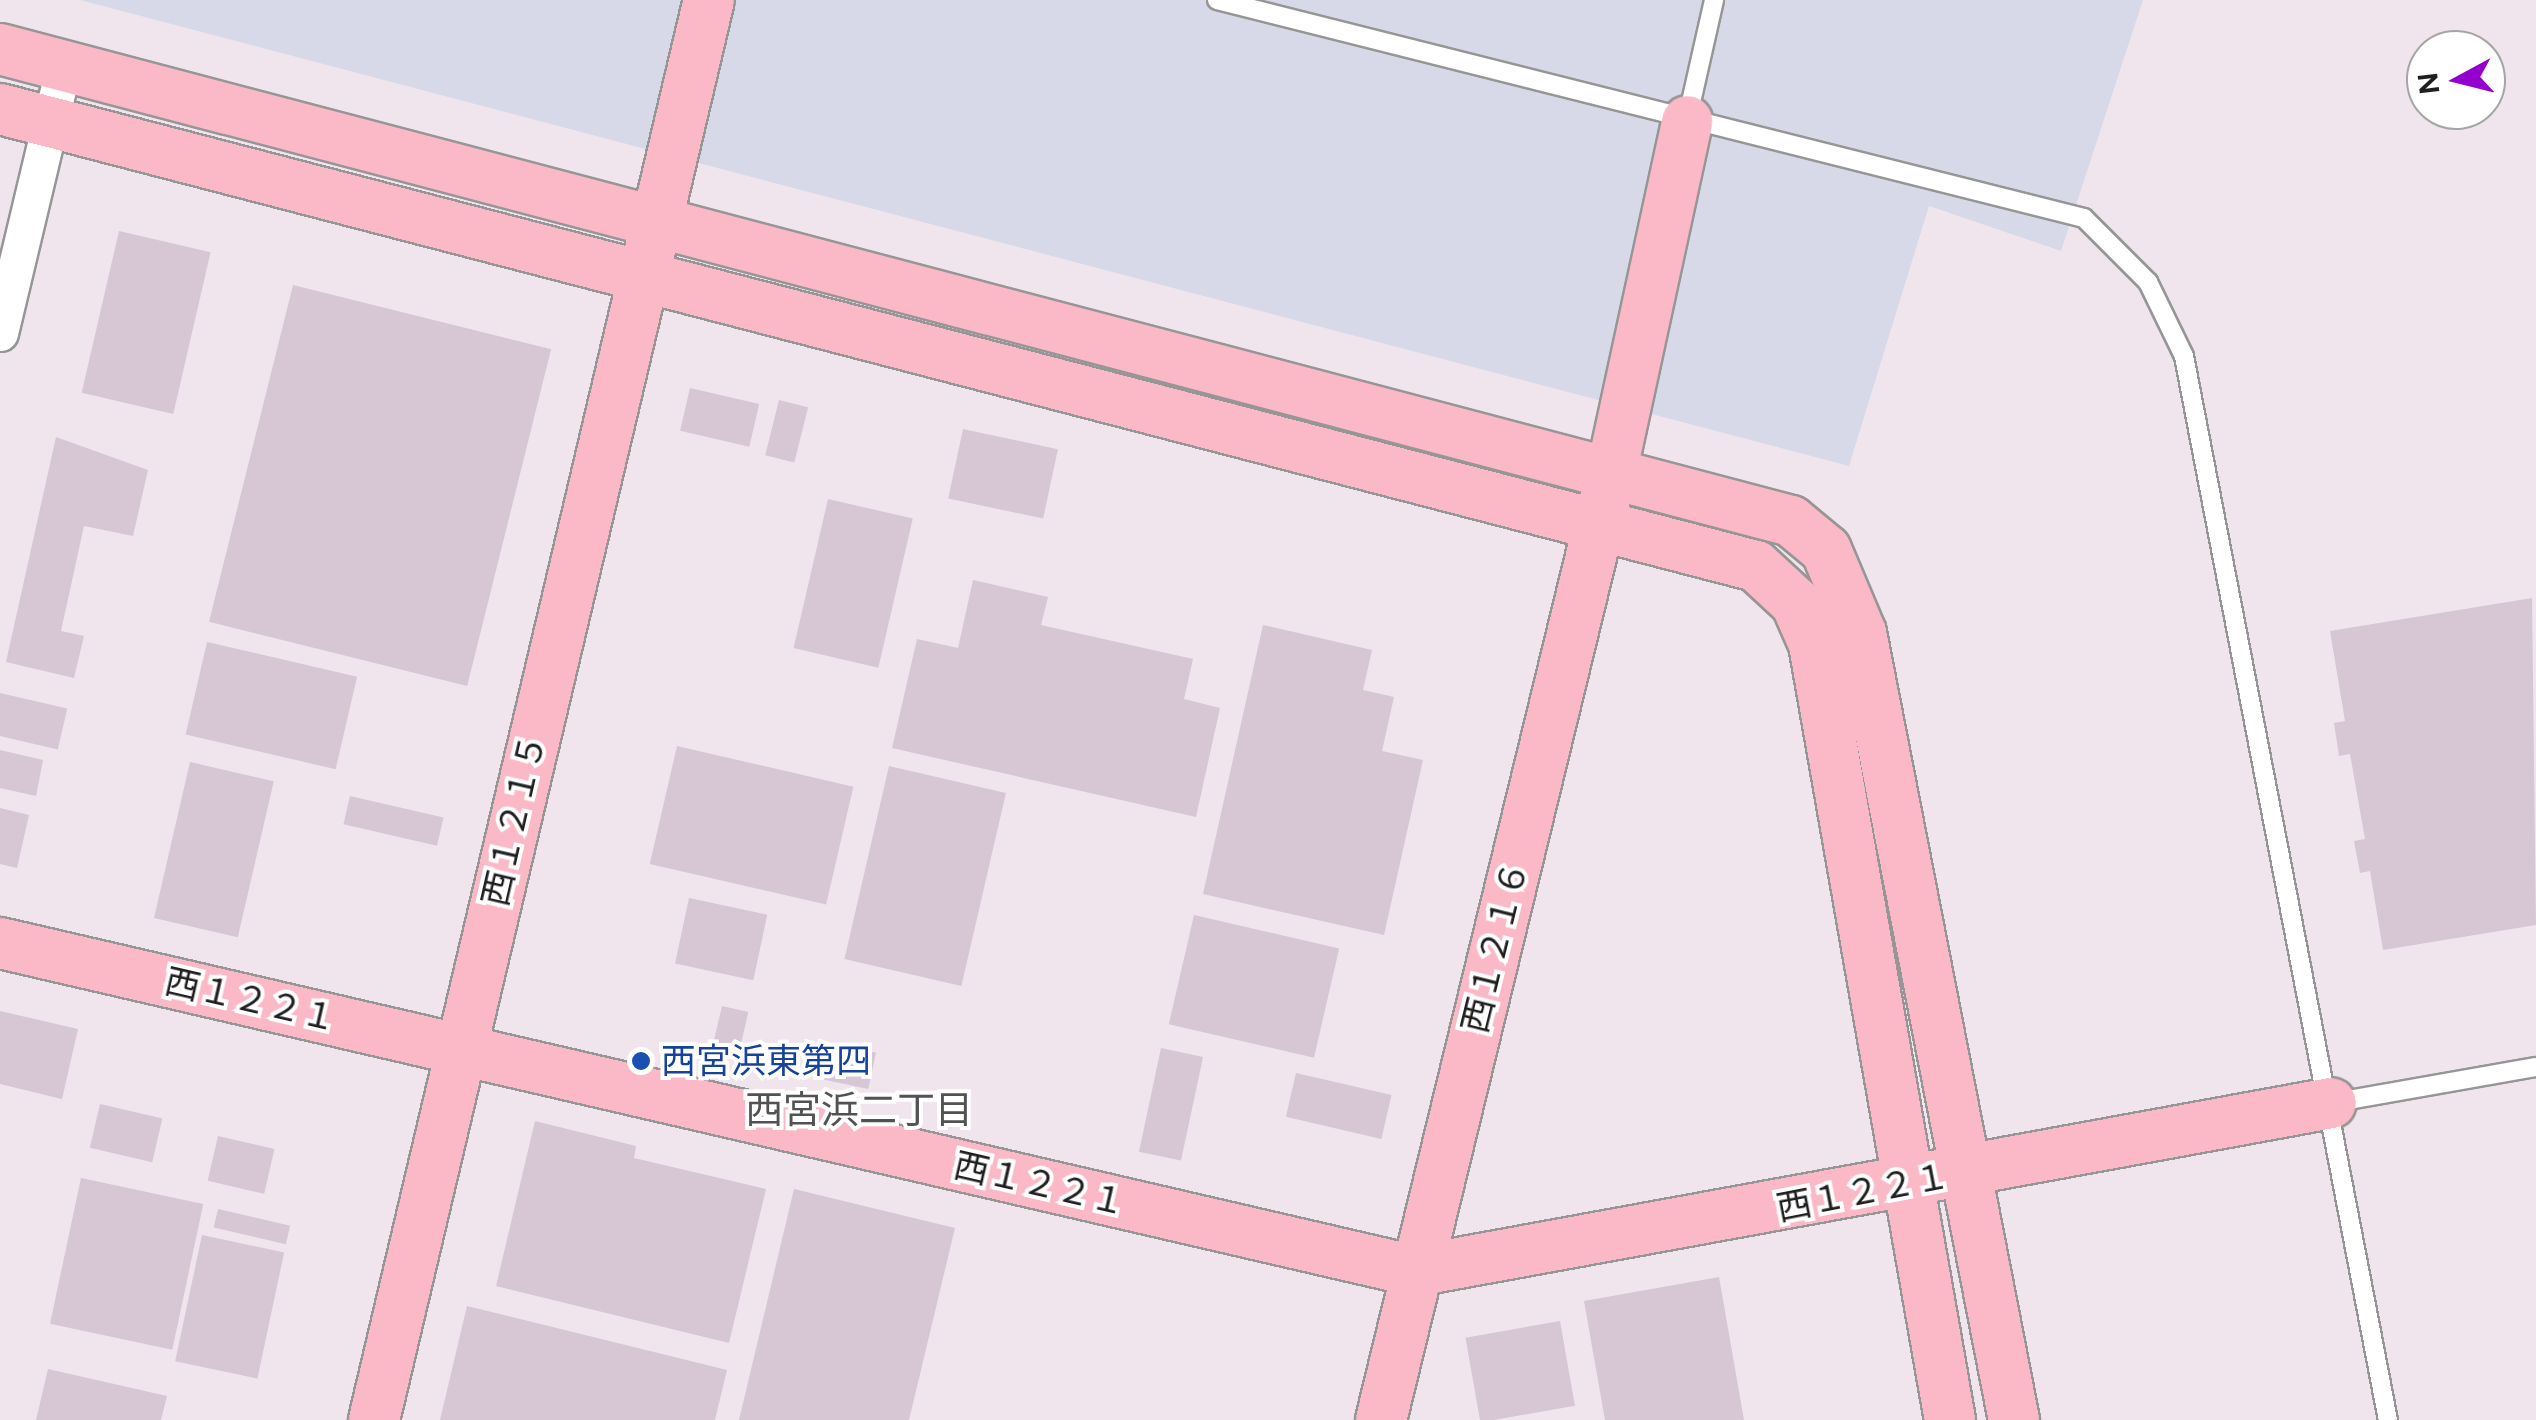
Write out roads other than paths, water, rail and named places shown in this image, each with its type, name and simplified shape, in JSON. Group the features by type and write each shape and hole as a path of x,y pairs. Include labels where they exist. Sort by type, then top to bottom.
{"street":[{"name":"西１２１５","path":"374,1420 709,0"},
{"path":"0,49 1611,474 1739,502 1791,522 1826,550 1861,633 2014,1420"},
{"path":"0,333 64,65"},
{"path":"0,109 641,283 1598,530 1756,566 1796,603 1814,644 1950,1420"},
{"name":"西１２１６","path":"1381,1420 1598,530 1687,121"},
{"name":"西１２２１","path":"0,944 1415,1271 1907,1184 2331,1103"}],"lane":[{"path":"1216,0 2084,218 2148,282 2184,356 2331,1103 2388,1420"},
{"path":"1687,121 1714,0"},
{"path":"2331,1103 2536,1067"}],"place":[{"name":"西宮浜東第四","path":"641,1061"}],"district":[{"name":"西宮浜二丁目","path":"859,1111"}]}
